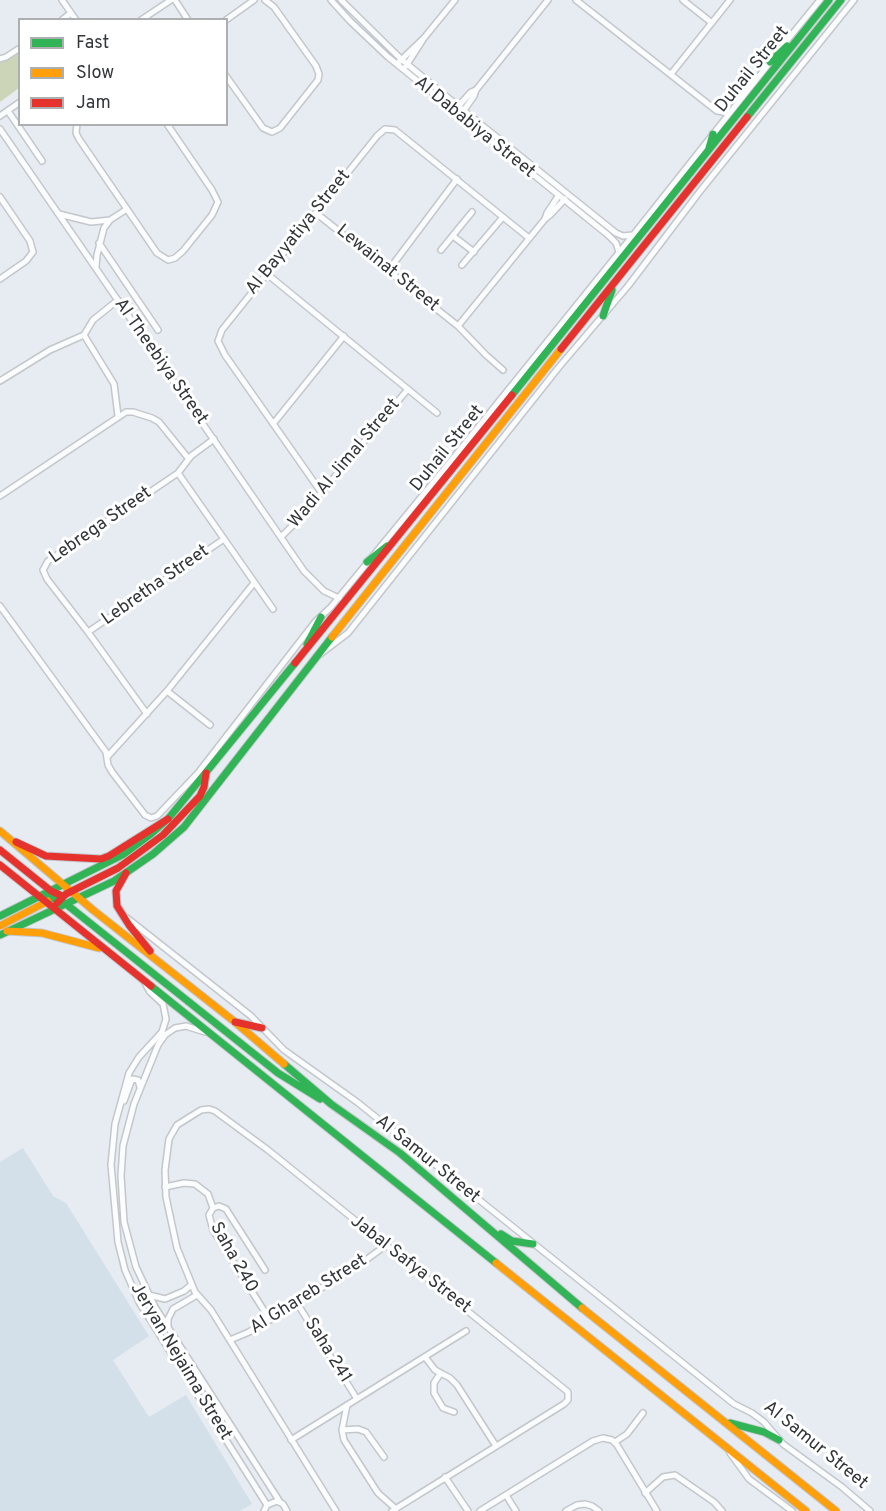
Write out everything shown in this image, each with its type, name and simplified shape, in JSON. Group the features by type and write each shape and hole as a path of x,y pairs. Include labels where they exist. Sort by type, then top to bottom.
{"main road":[{"name":"Duhail Street","path":"63,885 124,854 168,819 829,0"},
{"name":"Duhail Street","path":"78,898 126,873 153,854 184,827 369,589 841,0"},
{"path":"770,62 804,30"},
{"path":"730,113 740,110"},
{"path":"707,153 713,134"},
{"path":"598,285 602,272"},
{"path":"603,316 615,284"},
{"path":"366,562 396,539"},
{"path":"304,652 321,617"},
{"path":"0,926 118,868 164,835 200,795 206,773"},
{"path":"11,841 23,844 46,856 100,859 109,856 168,819"},
{"name":"Al Samur Street","path":"0,831 78,898 235,1022 331,1104 400,1153 571,1299 836,1511"},
{"path":"0,850 283,1077 331,1104"},
{"name":"Al Samur Street","path":"0,865 806,1511"},
{"path":"126,873 116,894 120,913 154,957"},
{"path":"4,933 54,910 63,885"},
{"path":"0,916 39,897 78,898"},
{"path":"4,933 28,931 59,936 106,951"},
{"path":"235,1022 262,1028"},
{"path":"449,1195 464,1203 505,1237 534,1244"},
{"path":"724,1421 764,1432 779,1440"}],"street":[{"path":"62,0 75,18"},
{"path":"144,18 173,0 186,18"},
{"path":"228,19 254,0"},
{"path":"228,79 263,128 269,132 275,132 280,128 318,80 319,74 316,66 274,7 265,0"},
{"name":"Al Dababiya Street","path":"331,0 369,40 563,195 614,240 619,252"},
{"name":"Al Dababiya Street","path":"341,0 399,62"},
{"path":"405,67 424,38 455,0"},
{"path":"462,114 476,90 548,0"},
{"path":"576,0 717,111 730,113"},
{"path":"683,0 712,23"},
{"path":"671,74 730,0"},
{"name":"Duhail Street","path":"108,756 110,770 145,816 151,818 157,816 198,773 315,622 331,607 450,462 820,0"},
{"name":"Duhail Street","path":"319,655 348,633 552,376 628,286 700,190 854,0"},
{"path":"65,18 71,13"},
{"path":"399,62 424,38"},
{"path":"0,59 18,49"},
{"path":"456,109 471,92 476,90"},
{"path":"0,116 18,104"},
{"path":"8,111 18,126"},
{"path":"717,111 719,126"},
{"path":"18,126 42,161"},
{"path":"77,126 76,133 79,139 157,253 168,260 175,258 183,251 213,215 217,206 212,190 168,126"},
{"name":"Al Bayyatiya Street","path":"321,492 225,355 218,341 222,330 376,136 389,128 401,134 529,238"},
{"name":"Al Theebiya Street","path":"0,129 305,573 324,591 339,597"},
{"path":"388,271 458,180"},
{"path":"458,326 563,195"},
{"name":"Al Dababiya Street","path":"563,195 619,234 626,236 634,234"},
{"path":"0,197 30,241 33,252 26,261 0,279"},
{"path":"96,269 96,258 104,228 110,220 127,209"},
{"path":"441,250 472,212"},
{"name":"Lewainat Street","path":"316,213 458,326 503,370"},
{"path":"58,214 91,222 110,220"},
{"path":"462,266 502,216"},
{"path":"453,236 474,252"},
{"path":"99,243 158,330"},
{"name":"Wadi Al Jimal Street","path":"267,274 437,413"},
{"path":"0,381 50,350 84,334 93,320 118,300"},
{"path":"84,334 114,384 118,416"},
{"path":"273,424 344,336"},
{"name":"Wadi Al Jimal Street","path":"281,537 301,518 408,389"},
{"path":"0,496 118,416 129,411 152,418 164,427 188,459"},
{"name":"Lebrega Street","path":"147,714 45,576 44,567 48,561 178,473 188,459 214,439"},
{"path":"178,473 273,609"},
{"name":"Lebretha Street","path":"88,632 224,539"},
{"path":"0,606 108,756 167,691 254,583"},
{"name":"Al Theebiya Street","path":"324,591 331,607"},
{"path":"167,691 210,725"},
{"name":"Al Samur Street","path":"120,913 251,1016 284,1050 357,1102 734,1404 764,1422 779,1440 870,1511"},
{"name":"Jeryan Nejaima Street","path":"145,982 148,990 163,1004 166,1011 166,1023 162,1032 139,1057 129,1073 118,1112 111,1150 112,1196 118,1242 129,1281 144,1310 266,1508"},
{"name":"Jeryan Nejaima Street","path":"212,1034 186,1026 170,1030 158,1045 140,1089 129,1117 123,1146 121,1192 129,1245 149,1295 168,1329 287,1511"},
{"path":"118,1112 122,1109 132,1079 138,1080 140,1089"},
{"name":"Jabal Safya Street","path":"336,1511 230,1340 191,1285 172,1231 165,1187 169,1139 172,1130 198,1111 209,1109 268,1150 568,1392 568,1400 564,1404 394,1510"},
{"path":"165,1187 184,1183 195,1184 208,1194 213,1208"},
{"name":"Saha 240","path":"265,1270 226,1209 222,1206 213,1208 209,1215 212,1227 270,1320"},
{"name":"Al Ghareb Street","path":"230,1340 270,1320 385,1246"},
{"path":"149,1295 165,1299 184,1291 191,1285"},
{"path":"168,1329 168,1319 173,1310 197,1295"},
{"name":"Saha 241","path":"297,1303 357,1399"},
{"path":"291,1440 466,1331"},
{"path":"425,1357 432,1368 450,1378 457,1385 496,1446"},
{"path":"440,1374 434,1383 434,1393 443,1408 454,1412"},
{"path":"347,1405 342,1430 344,1440 374,1488 394,1510"},
{"path":"615,1442 627,1434 643,1413"},
{"path":"342,1430 357,1429 366,1432 384,1457"},
{"path":"480,1511 596,1439 606,1438 615,1442 657,1511"},
{"name":"Al Samur Street","path":"725,1447 749,1479 792,1511"},
{"path":"645,1492 663,1477 675,1475 714,1502 722,1511"},
{"path":"445,1478 468,1511"},
{"path":"506,1495 516,1511"},
{"path":"266,1508 273,1502 280,1502"},
{"path":"566,1511 577,1505 585,1504 599,1511"}],"shaded area":[{"path":"23,1148 53,1196 66,1203 149,1336 113,1360 149,1417 186,1395 252,1504 240,1511 0,1511 0,1162"}],"green space":[{"path":"18,50 18,89 0,102 0,62"}],"traffic: fast":[{"path":"512,395 829,0"},
{"path":"747,117 841,0"},
{"path":"770,62 787,46"},
{"path":"709,148 713,134"},
{"path":"603,316 612,290"},
{"path":"367,562 387,546"},
{"path":"307,644 321,617"},
{"path":"0,935 114,881 153,854 184,827 332,637"},
{"path":"0,916 124,854 151,834 168,819 295,663"},
{"path":"39,897 55,899 66,904 278,1073 320,1099"},
{"path":"151,986 496,1263"},
{"path":"284,1064 331,1104 400,1153 582,1308"},
{"path":"501,1234 512,1241 533,1244"},
{"path":"730,1423 764,1432 779,1440"}],"traffic: slow":[{"path":"332,637 561,349"},
{"path":"0,831 93,910 235,1022 284,1064"},
{"path":"0,926 48,901"},
{"path":"7,931 42,933 99,948"},
{"path":"496,1263 806,1511"},
{"path":"582,1308 836,1511"}],"traffic: jam":[{"path":"561,349 747,117"},
{"path":"295,663 512,395"},
{"path":"57,903 66,894 118,868 163,835 200,796 206,773"},
{"path":"16,842 46,856 101,859 168,819"},
{"path":"0,850 51,891 62,896"},
{"path":"0,865 151,986"},
{"path":"126,873 116,891 117,906 150,951"},
{"path":"235,1022 262,1028"}]}
